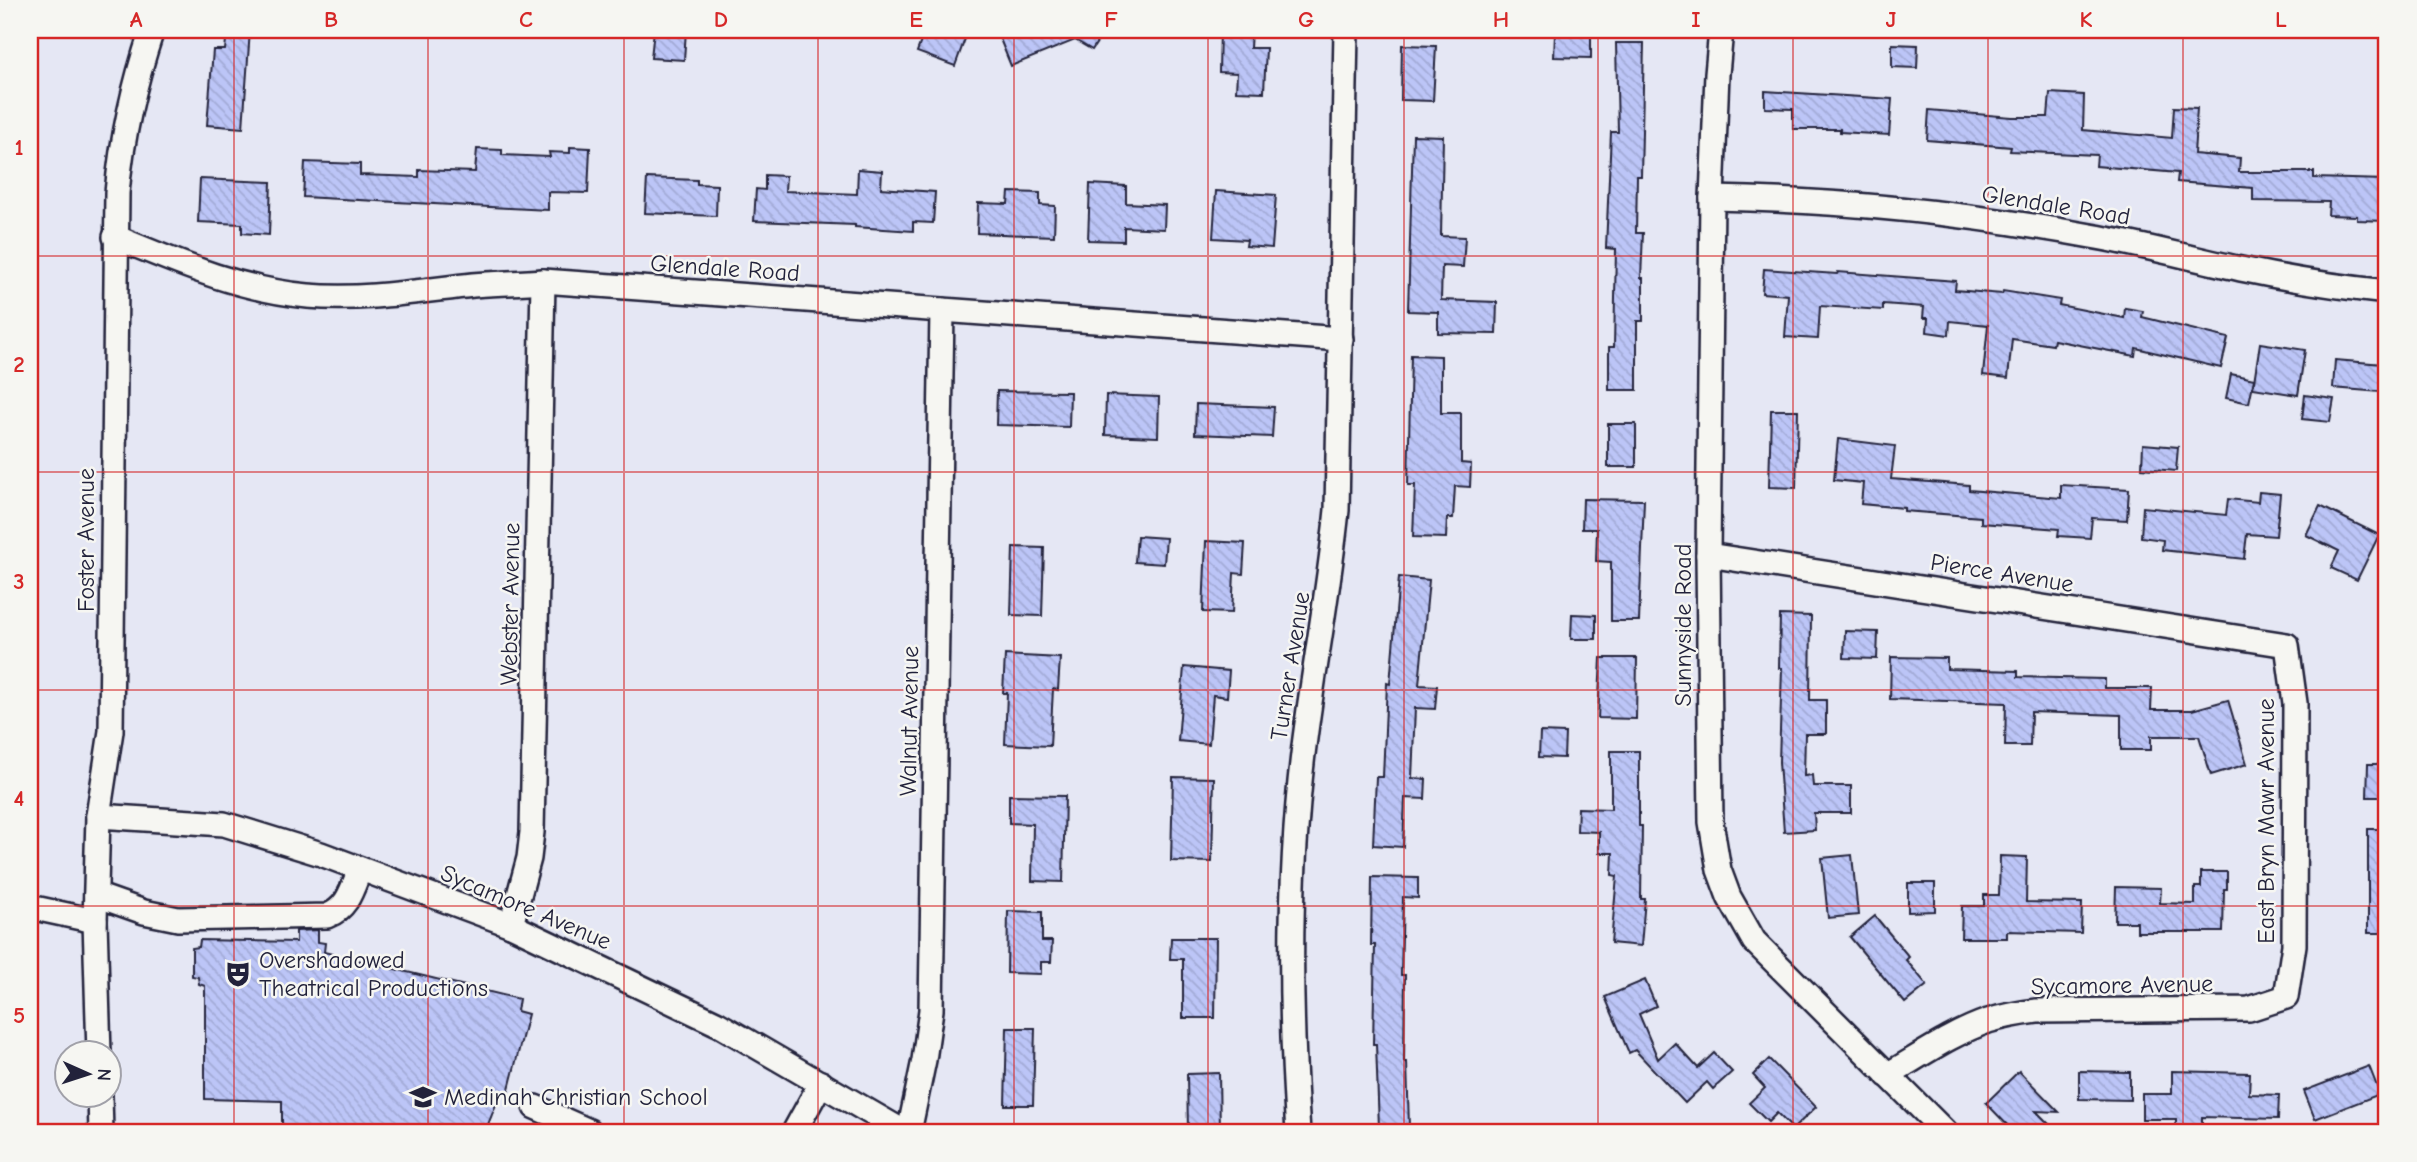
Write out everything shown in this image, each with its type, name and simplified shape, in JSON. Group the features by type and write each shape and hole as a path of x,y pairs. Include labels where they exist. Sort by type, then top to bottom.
{"street":[{"name":"Foster Avenue","path":"99,1040 95,921 98,816 111,731 117,193 125,123 152,30"},
{"name":"Turner Avenue","path":"1298,1132 1293,1067 1292,904 1304,749 1330,578 1337,510 1346,30"},
{"name":"Sunnyside Road","path":"1721,30 1712,198 1708,555 1711,822 1719,870 1729,897 1754,941 1945,1132"},
{"name":"Glendale Road","path":"1712,198 1838,202 1970,218 2090,236 2324,285 2387,292"},
{"name":"Glendale Road","path":"115,237 217,278 309,296 379,296 475,285 543,281 1341,339"},
{"name":"Webster Avenue","path":"511,925 529,858 532,832 543,281"},
{"name":"Walnut Avenue","path":"909,1132 931,1010 942,310"},
{"name":"Pierce Avenue","path":"1708,555 2287,645"},
{"name":"East Bryn Mawr Avenue","path":"2286,997 2294,945 2295,716 2287,645"},
{"name":"Sycamore Avenue","path":"98,816 225,824 360,869 511,925 718,1024 904,1132"},
{"path":"96,895 144,912 178,919 327,916 339,911 360,869"},
{"path":"30,906 95,921"},
{"name":"Sycamore Avenue","path":"1887,1075 1963,1032 1988,1021 2012,1015 2037,1011 2249,1009 2286,997"},
{"path":"794,1132 821,1083"},
{"path":"535,1107 590,1132"},
{"path":"100,1110 101,1132"}],"building":[{"path":"227,30 250,30 243,128 207,125 213,50 225,50"},
{"path":"654,30 686,30 684,60 651,58"},
{"path":"925,30 950,30 966,36 955,66 917,52"},
{"path":"1023,30 1105,30 1092,50 1075,40 1011,66 1000,39"},
{"path":"1220,30 1251,30 1250,48 1266,48 1264,92 1236,91 1237,73 1219,72"},
{"path":"1555,34 1591,35 1591,58 1554,57"},
{"path":"1616,43 1644,43 1641,176 1637,176 1636,233 1643,233 1643,321 1637,321 1637,390 1609,390 1609,347 1614,347 1616,249 1606,248 1611,132 1618,132"},
{"path":"1892,44 1918,45 1917,68 1892,67"},
{"path":"1402,45 1436,46 1433,101 1401,100"},
{"path":"1765,91 1892,99 1889,135 1840,132 1840,129 1793,129 1793,109 1765,108"},
{"path":"2050,93 2084,95 2083,130 2172,138 2174,107 2197,108 2194,154 2240,158 2239,172 2314,172 2314,178 2387,180 2387,221 2328,215 2329,202 2253,201 2253,188 2177,182 2178,173 2096,166 2097,155 2010,151 2011,147 1927,140 1929,110 2012,117 2048,117"},
{"path":"1413,135 1443,136 1441,236 1465,237 1463,267 1442,266 1441,300 1497,302 1496,334 1438,333 1438,312 1408,311"},
{"path":"570,147 590,148 588,193 548,192 548,210 303,197 305,162 360,164 360,175 419,177 419,170 475,172 477,149 502,150 502,155 550,157 549,152 570,153"},
{"path":"858,169 882,171 881,188 935,192 933,223 913,222 913,231 855,225 754,221 756,189 765,190 765,175 786,176 785,191 857,194"},
{"path":"647,178 697,180 697,184 717,185 716,216 645,213"},
{"path":"200,179 271,182 269,235 242,233 242,224 198,222"},
{"path":"1090,184 1126,186 1126,203 1165,205 1164,229 1124,227 1124,241 1088,240"},
{"path":"1216,191 1276,195 1272,248 1246,246 1247,240 1213,238"},
{"path":"1009,192 1040,193 1040,205 1055,206 1054,236 977,233 978,203 1008,204"},
{"path":"1764,269 1956,281 1955,290 2002,294 2003,291 2060,300 2059,305 2124,318 2125,308 2143,311 2142,317 2228,338 2221,368 2136,348 2135,356 2054,340 2053,345 2012,339 2008,378 1983,375 1988,325 1950,321 1949,335 1927,332 1928,318 1923,318 1924,307 1883,304 1883,310 1820,306 1818,339 1785,337 1788,295 1762,293"},
{"path":"2260,343 2305,350 2298,395 2253,388"},
{"path":"1411,355 1441,356 1441,413 1461,413 1461,463 1471,464 1470,487 1455,486 1453,518 1447,518 1446,538 1413,537 1415,485 1408,485"},
{"path":"2335,360 2383,364 2380,392 2333,388"},
{"path":"2231,374 2254,379 2249,403 2226,398"},
{"path":"997,391 1070,392 1069,427 996,425"},
{"path":"1106,395 1159,397 1158,437 1105,435"},
{"path":"2305,395 2334,399 2330,422 2302,419"},
{"path":"1196,404 1274,407 1272,437 1195,434"},
{"path":"1771,410 1798,410 1796,488 1769,487"},
{"path":"1608,424 1636,424 1636,467 1608,467"},
{"path":"1838,439 1895,446 1891,479 1969,485 1969,490 2061,498 2061,485 2129,489 2127,520 2092,518 2090,538 2058,536 2059,529 1981,523 1981,517 1904,511 1904,508 1861,504 1863,483 1834,480"},
{"path":"2143,444 2178,447 2176,471 2142,468"},
{"path":"2259,492 2280,494 2276,536 2247,534 2244,559 2162,550 2163,540 2141,537 2143,507 2226,515 2228,499 2258,502"},
{"path":"1583,499 1644,500 1639,621 1611,621 1611,562 1596,561 1597,529 1582,529"},
{"path":"2320,506 2379,535 2357,580 2331,568 2339,551 2306,535"},
{"path":"1137,536 1166,538 1164,564 1135,562"},
{"path":"1206,541 1245,543 1243,574 1234,573 1232,613 1203,612"},
{"path":"1013,547 1044,548 1042,616 1011,615"},
{"path":"1399,577 1429,580 1419,685 1437,686 1435,709 1415,708 1412,778 1426,779 1425,799 1405,798 1403,847 1373,845 1376,777 1383,777 1387,683 1390,684"},
{"path":"1572,614 1596,615 1596,639 1571,639"},
{"path":"1780,615 1811,616 1810,700 1826,700 1826,734 1805,734 1804,776 1812,775 1813,786 1851,786 1851,813 1814,813 1815,830 1784,832 1779,762 1782,668 1779,668"},
{"path":"1845,631 1878,632 1877,659 1844,658"},
{"path":"1005,655 1060,658 1058,690 1053,689 1050,746 1005,744"},
{"path":"1891,657 1947,658 1947,669 2018,671 2018,677 2105,679 2105,688 2152,688 2151,710 2192,710 2228,700 2247,764 2211,775 2199,736 2151,736 2151,750 2121,750 2121,715 2031,712 2030,746 2005,746 2006,703 1890,699"},
{"path":"1601,658 1637,658 1636,719 1598,718"},
{"path":"1184,667 1229,671 1227,697 1213,695 1209,744 1178,741"},
{"path":"1540,732 1565,733 1564,758 1539,757"},
{"path":"1611,751 1639,751 1641,899 1645,899 1641,946 1611,943 1617,876 1612,875 1613,853 1599,853 1599,832 1577,831 1578,808 1611,809"},
{"path":"2368,764 2387,764 2387,797 2367,797"},
{"path":"1173,777 1214,778 1212,862 1171,861"},
{"path":"1009,795 1065,796 1063,882 1032,881 1033,824 1009,823"},
{"path":"2368,829 2387,829 2387,933 2368,933"},
{"path":"1852,855 1858,915 1828,918 1822,858"},
{"path":"2000,856 2027,857 2026,902 2082,903 2081,933 2007,931 2007,938 1961,938 1962,906 1984,906 1984,895 1999,895"},
{"path":"2201,872 2227,872 2223,932 2137,932 2137,922 2115,922 2116,887 2161,888 2160,903 2195,904 2195,887 2201,887"},
{"path":"1372,877 1418,878 1418,898 1403,897 1401,975 1405,975 1404,1062 1407,1062 1409,1127 1379,1128 1376,1044 1373,1044 1375,945 1371,945"},
{"path":"1908,883 1935,883 1935,911 1908,912"},
{"path":"1008,911 1042,912 1042,941 1052,941 1051,962 1041,962 1041,974 1007,973"},
{"path":"1875,916 1909,957 1906,960 1927,985 1905,1003 1850,937"},
{"path":"318,930 318,942 325,943 324,952 519,999 517,1011 528,1014 508,1093 501,1092 485,1132 282,1132 282,1101 205,1099 205,986 199,984 198,977 192,976 192,948 199,947 200,940 296,942 296,931"},
{"path":"1171,938 1216,938 1215,1018 1183,1018 1183,959 1170,959"},
{"path":"1645,980 1656,1006 1639,1014 1658,1059 1675,1043 1698,1068 1714,1053 1732,1072 1713,1089 1707,1082 1685,1103 1635,1050 1629,1053 1605,997"},
{"path":"1007,1028 1035,1028 1033,1105 1005,1105"},
{"path":"1769,1059 1816,1107 1793,1129 1777,1113 1768,1122 1749,1103 1765,1088 1753,1075"},
{"path":"2369,1066 2380,1094 2315,1119 2304,1091"},
{"path":"2019,1071 2059,1112 2036,1111 2057,1132 2014,1132 1986,1103"},
{"path":"2079,1071 2130,1072 2130,1100 2079,1099"},
{"path":"2172,1071 2250,1073 2249,1094 2279,1095 2278,1119 2202,1117 2202,1132 2176,1132 2176,1119 2142,1119 2142,1094 2172,1094"},
{"path":"1219,1073 1220,1132 1188,1132 1187,1074"}],"place":[{"name":"Overshadowed Theatrical Productions","path":"238,974"},
{"name":"Medinah Christian School","path":"423,1097"}]}
